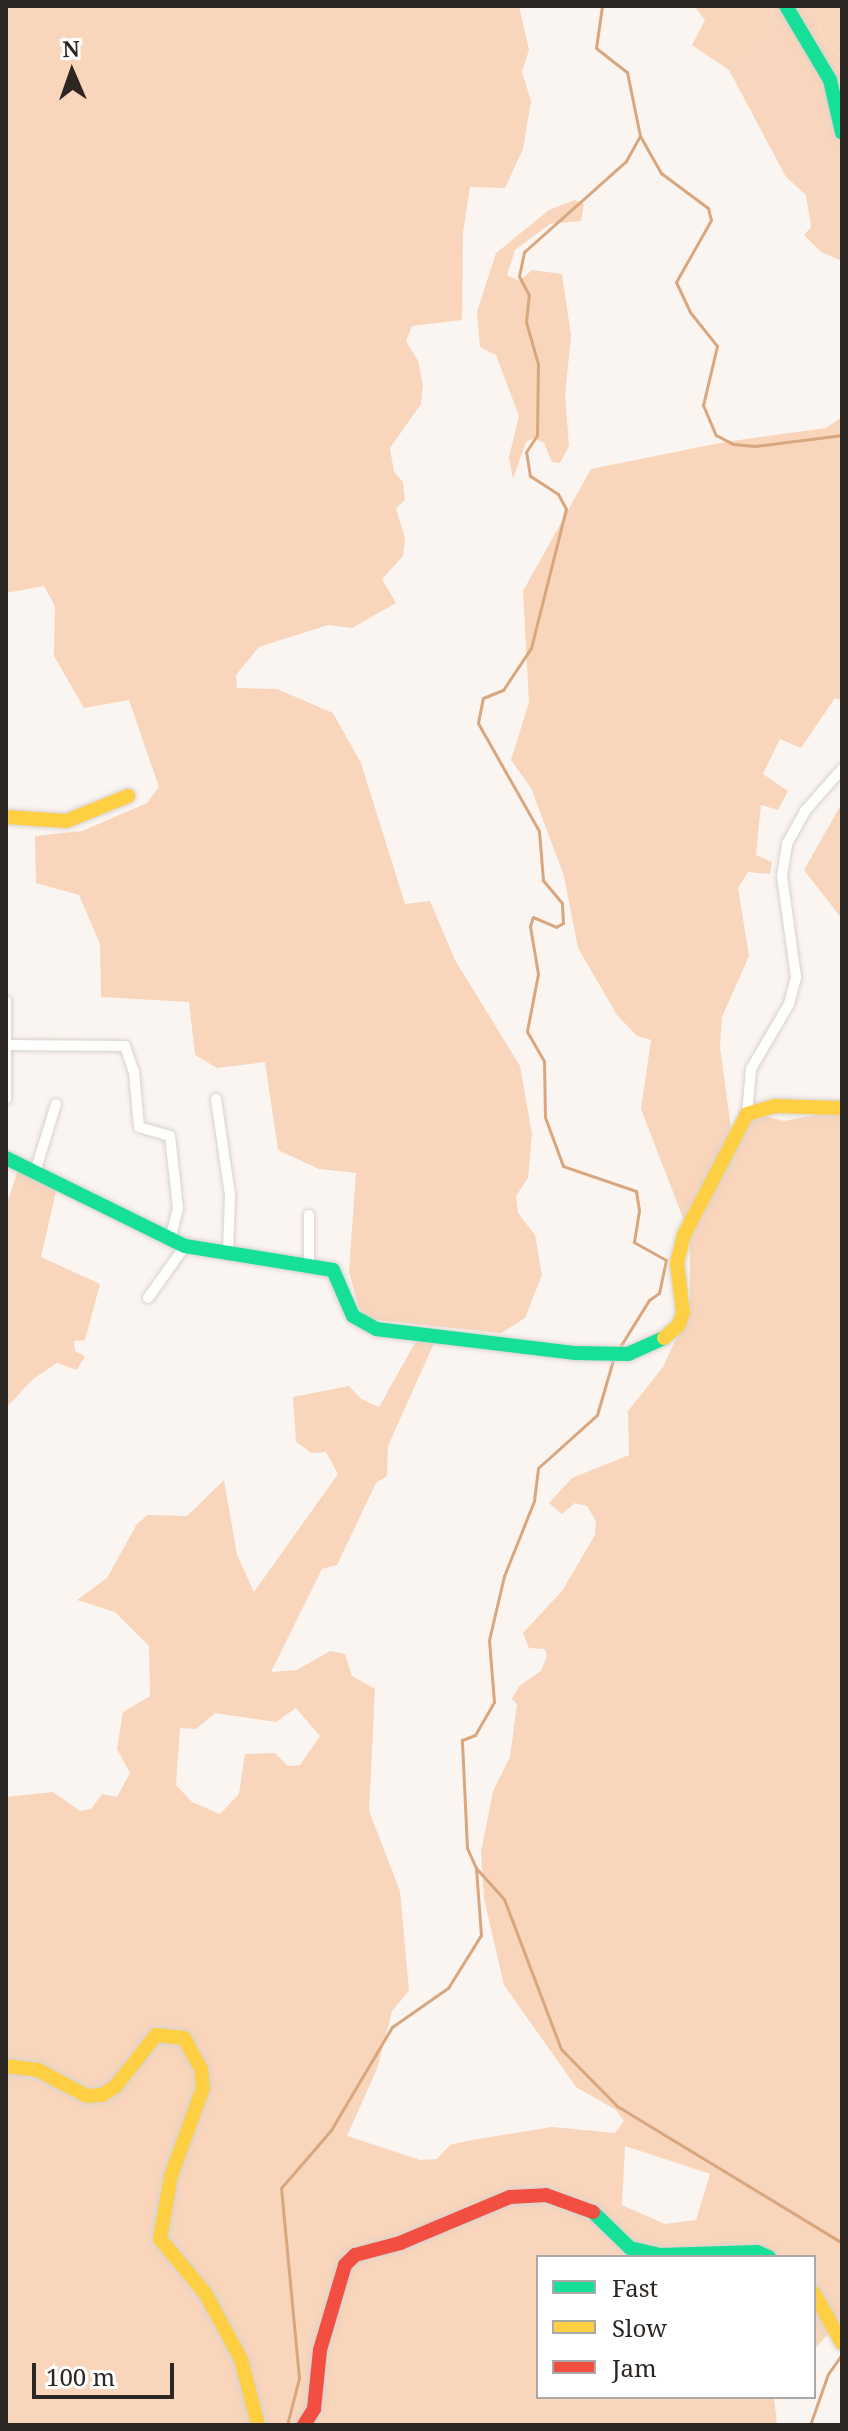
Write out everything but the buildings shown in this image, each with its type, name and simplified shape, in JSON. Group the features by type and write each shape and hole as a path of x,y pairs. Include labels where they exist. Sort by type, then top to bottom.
{"street":[{"path":"786,6 830,80 842,133"},
{"path":"6,1158 36,1169 171,1236 185,1246 333,1270 353,1316 376,1329 610,1354 628,1354 659,1343 679,1325 683,1312 677,1263 684,1235 747,1114 751,1069 789,1004 796,977 782,876 787,844 805,811 842,769"},
{"path":"6,817 66,821 128,796"},
{"path":"6,1001 6,1099"},
{"path":"8,1041 125,1046 134,1072 139,1127 170,1136 178,1208 171,1236"},
{"path":"216,1099 230,1195 228,1253"},
{"path":"36,1169 56,1104"},
{"path":"747,1114 775,1106 842,1108"},
{"path":"309,1215 309,1266"},
{"path":"148,1298 185,1246"},
{"path":"6,2066 38,2070 87,2096 102,2095 115,2087 156,2035 184,2038 201,2069 203,2088 171,2176 160,2239 205,2293 235,2348 258,2425"},
{"path":"304,2425 314,2409 320,2350 345,2265 355,2255 400,2243 477,2207 510,2197 546,2195 588,2208 630,2248 660,2255 757,2252 764,2255"},
{"path":"816,2297 842,2343"}],"shaded area":[{"path":"6,6 519,6 529,50 522,72 531,101 523,149 505,188 470,187 463,233 462,320 412,326 406,341 418,361 423,385 421,404 390,448 394,472 403,482 405,500 396,508 405,538 403,556 382,579 396,603 352,628 328,625 259,647 236,675 237,688 277,689 333,713 361,763 405,904 430,901 455,960 520,1066 532,1134 528,1178 516,1196 518,1213 535,1235 542,1275 525,1318 501,1333 368,1319 359,1308 349,1271 356,1173 319,1169 278,1150 265,1062 217,1068 195,1055 189,1002 101,997 100,944 79,895 36,883 35,836 82,831 147,803 159,787 129,700 84,708 54,656 55,606 44,586 6,593"},
{"path":"694,6 774,6 763,37 729,70 692,45 705,20"},
{"path":"774,6 812,6 823,39 842,58 842,261 821,252 804,235 811,227 806,195 786,177 729,70 763,37"},
{"path":"812,6 842,6 842,58 823,39"},
{"path":"575,200 584,204 581,221 550,224 515,250 507,275 519,281 532,270 562,274 571,336 565,395 569,446 560,463 552,462 544,443 534,438 526,442 513,479 509,457 519,416 496,355 480,347 477,312 496,253 549,210"},
{"path":"842,417 842,700 835,698 801,748 780,739 763,774 788,791 778,810 761,805 756,855 772,862 770,874 748,872 738,888 749,956 722,1017 720,1047 731,1128 764,1116 784,1121 819,1114 829,1102 842,1100 842,2318 816,2348 816,2255 536,2255 536,2399 774,2399 777,2425 6,2425 6,1797 53,1792 80,1811 91,1809 102,1794 117,1797 130,1773 117,1749 123,1712 150,1696 149,1646 115,1612 77,1600 107,1578 137,1524 148,1515 187,1516 224,1480 237,1555 254,1592 338,1474 326,1452 312,1453 296,1442 293,1397 349,1386 361,1399 379,1407 419,1336 435,1341 388,1446 387,1476 376,1483 337,1565 322,1569 271,1672 297,1670 330,1651 345,1654 352,1676 375,1689 369,1811 400,1891 409,1991 392,2011 377,2069 347,2136 420,2160 437,2159 450,2145 466,2141 552,2127 615,2133 624,2121 616,2110 576,2087 504,1985 484,1899 481,1852 493,1791 510,1757 517,1704 512,1699 519,1686 541,1671 547,1656 545,1649 529,1648 523,1633 562,1591 595,1535 596,1521 587,1506 575,1503 562,1514 549,1503 572,1478 629,1455 628,1411 663,1367 690,1309 690,1236 641,1109 651,1040 637,1036 617,1015 578,948 564,876 531,788 511,760 529,702 523,591 591,469 725,442 826,428","holes":["296,1708 320,1736 300,1765 288,1766 275,1753 245,1754 239,1794 220,1814 192,1802 176,1785 180,1728 196,1729 215,1713 276,1722","625,2146 710,2174 696,2220 665,2224 622,2205"]},
{"path":"842,803 842,919 804,870"},
{"path":"18,1169 57,1187 41,1257 100,1284 85,1340 74,1341 75,1351 85,1356 77,1370 57,1363 33,1379 6,1408 6,1207"}],"waterway":[{"path":"602,6 596,48 627,72 640,136 661,173 708,208 711,220 676,282 690,312 717,346 703,405 716,435 733,444 755,446 842,435"},
{"path":"618,1350 649,1300 659,1293 666,1260 634,1242 639,1210 636,1191 563,1166 545,1117 544,1061 527,1031 538,974 530,926 533,917 556,927 563,923 562,903 543,880 539,831 478,723 483,698 503,690 531,648 566,509 558,494 530,476 526,452 537,435 538,364 526,322 529,295 519,276 524,252 626,161 640,136"},
{"path":"287,2425 299,2378 281,2188 331,2130 392,2027 448,1988 481,1935 476,1868 467,1848 462,1740 475,1735 494,1702 489,1640 504,1576 534,1501 538,1468 597,1415 613,1360"},
{"path":"476,1868 504,1899 561,2049 617,2106 842,2243"},
{"path":"810,2425 828,2374 842,2354"}],"traffic: fast":[{"path":"786,6 830,80 842,133"},
{"path":"6,1158 185,1246 333,1270 353,1316 376,1329 574,1353 628,1354 664,1338"},
{"path":"593,2212 630,2248 660,2255"},
{"path":"660,2255 757,2252 764,2255"}],"traffic: slow":[{"path":"6,817 66,821 128,796"},
{"path":"664,1338 679,1325 683,1312 677,1263 684,1235 747,1114 775,1106 842,1108"},
{"path":"6,2066 38,2070 87,2096 102,2095 115,2087 156,2035 184,2038 201,2069 203,2088 171,2176 160,2239 205,2293 241,2359 258,2425"},
{"path":"816,2297 842,2343"}],"traffic: jam":[{"path":"304,2425 314,2409 320,2350 345,2265 355,2255 400,2243 510,2197 546,2195 593,2212"}]}
